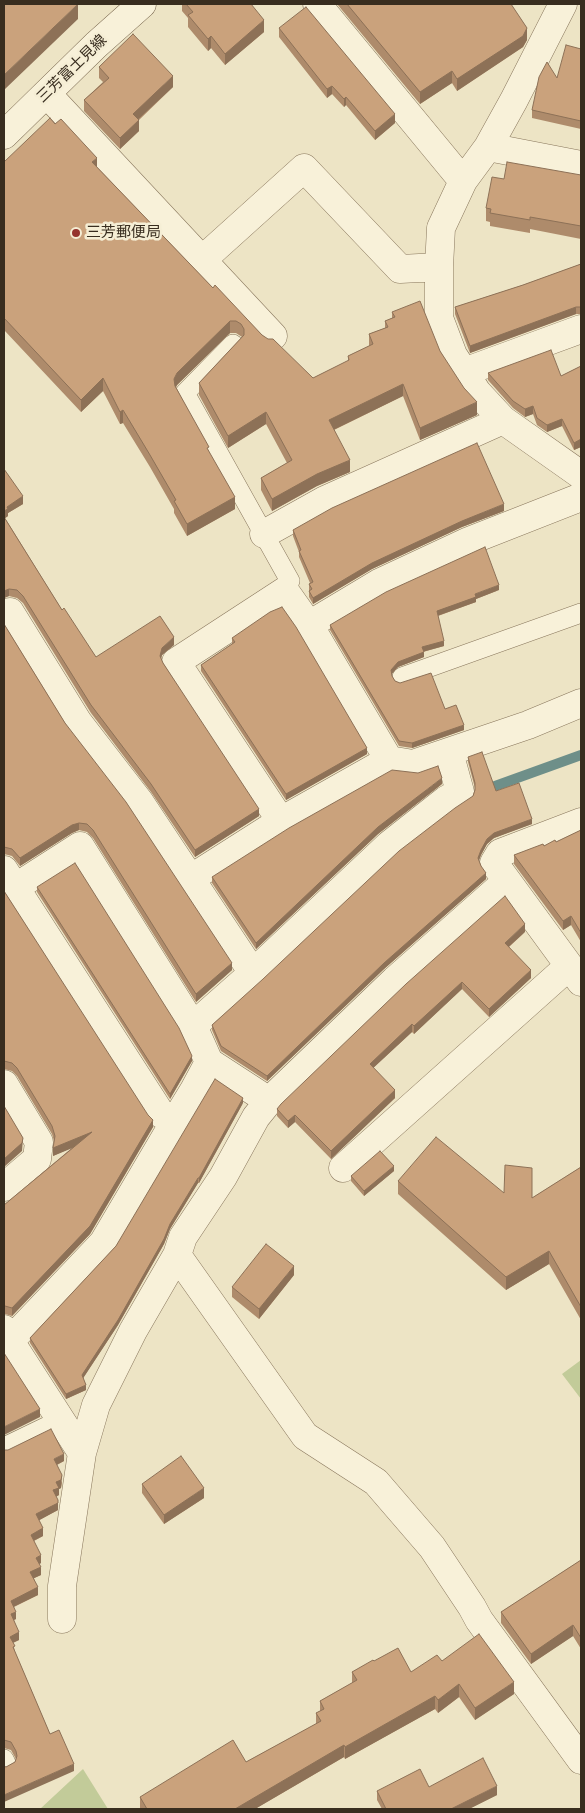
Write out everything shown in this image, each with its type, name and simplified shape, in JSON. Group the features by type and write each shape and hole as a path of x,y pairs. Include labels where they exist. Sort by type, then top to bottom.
{"street":[{"name":"三芳富士見線","path":"4,135 96,45 142,4"},
{"path":"317,4 463,181"},
{"path":"563,4 488,147 463,181 441,228 439,318 453,355 477,392 504,420 581,475"},
{"path":"47,94 273,336"},
{"path":"488,147 581,165"},
{"path":"202,260 304,168 400,269 439,267"},
{"path":"464,372 581,329"},
{"path":"264,534 325,500 504,420"},
{"path":"309,625 379,584 469,542 581,497"},
{"path":"281,821 176,662 285,591 309,625 389,760"},
{"path":"4,616 10,612 78,722 139,800 253,973"},
{"path":"190,879 281,821 389,760 412,764 528,724 581,703"},
{"path":"194,1026 389,845 446,800 460,792 449,752"},
{"path":"342,1168 575,974 494,864 500,853 581,822"},
{"path":"175,1122 161,1114 10,878 80,846 194,1026 209,1062 269,1100"},
{"path":"62,1619 62,1586 82,1453 96,1405 133,1331 177,1255 183,1237 222,1177 256,1117 269,1100 395,980 507,881"},
{"path":"82,1453 6,1338 103,1243 209,1062"},
{"path":"4,1084 39,1142 37,1159 4,1187"},
{"path":"177,1255 305,1436 376,1482 432,1547 479,1620 581,1760"}],"lane":[{"path":"233,344 185,392 290,581 285,591"},
{"path":"402,677 581,613"},
{"path":"4,1448 60,1420"}],"green space":[{"path":"581,1360 581,1399 562,1374"},
{"path":"83,1769 108,1809 40,1809"}],"building":[{"path":"4,4 78,4 4,75"},
{"path":"186,4 251,4 264,20 225,54 211,36 208,39 188,15 193,12"},
{"path":"347,4 511,4 527,28 523,36 457,79 452,71 420,92"},
{"path":"306,7 395,114 375,131 346,97 344,99 332,86 327,89 279,28"},
{"path":"133,34 173,76 133,114 139,120 120,138 84,100 109,78 99,67"},
{"path":"566,45 581,49 581,121 532,110 539,77 547,62 557,78"},
{"path":"50,118 55,124 61,119 97,158 92,162 213,288 215,285 262,335 268,339 273,339 313,378 349,360 348,356 373,344 369,334 388,327 385,321 395,317 392,312 420,301 440,351 464,388 477,402 420,428 403,384 329,420 350,460 317,474 272,499 261,478 292,460 266,412 228,436 199,383 244,335 244,329 241,324 236,321 230,321 177,373 174,379 175,386 209,447 207,448 235,497 187,524 174,501 176,500 123,410 120,412 103,378 81,400 4,318 4,162"},
{"path":"507,162 581,175 581,226 530,217 530,220 490,213 491,209 486,208 492,177 504,179"},
{"path":"581,264 581,307 576,307 470,346 455,307"},
{"path":"551,350 561,376 581,366 581,439 574,443 562,419 547,425 537,418 533,406 525,409 513,401 488,373"},
{"path":"477,443 504,504 462,521 372,563 313,598 309,591 312,589 309,584 313,582 299,551 301,550 293,530 332,508"},
{"path":"4,469 23,496 4,511"},
{"path":"4,517 62,610 64,608 96,657 160,616 174,637 162,648 160,656 163,663 259,809 195,850 151,784 91,705 23,596 17,590 9,589 4,591"},
{"path":"485,547 499,585 475,594 476,597 437,611 444,641 422,647 424,652 398,662 391,670 395,681 400,683 431,673 445,709 456,705 464,725 412,743 399,741 330,625 386,592"},
{"path":"282,607 296,627 367,748 286,794 201,665 235,642 232,638 270,612"},
{"path":"4,624 65,723 126,802 232,963 196,994 93,830 87,824 79,823 72,825 20,858 12,849 4,847"},
{"path":"482,752 496,791 519,783 532,819 494,833 487,839 478,858 486,873 384,963 267,1076 221,1046 212,1025 399,851 473,796 475,783 468,757"},
{"path":"438,766 442,778 378,827 256,943 212,877 289,828 392,770 418,773"},
{"path":"581,830 581,933 571,916 563,921 514,855 543,844 544,846 555,840 556,842"},
{"path":"75,863 179,1028 192,1056 170,1094 37,887"},
{"path":"4,891 153,1120 90,1226 12,1308 4,1306 4,1205 92,1132 53,1148 55,1136 52,1126 17,1068 12,1063 4,1061"},
{"path":"505,896 525,924 505,943 531,970 489,1009 462,982 414,1026 412,1024 370,1064 395,1090 331,1151 295,1115 288,1121 277,1109 281,1104 406,984"},
{"path":"215,1079 243,1098 199,1178 170,1224 164,1239 118,1320 82,1375 86,1385 66,1394 30,1338 116,1246"},
{"path":"4,1106 23,1138 22,1143 4,1159"},
{"path":"436,1137 504,1193 505,1165 532,1168 532,1198 581,1167 581,1307 549,1251 506,1277 398,1181"},
{"path":"380,1151 394,1166 364,1191 351,1176"},
{"path":"266,1244 294,1266 259,1309 232,1287"},
{"path":"4,1353 40,1409 4,1427"},
{"path":"51,1429 64,1454 54,1459 62,1475 61,1480 56,1482 59,1488 53,1490 58,1503 36,1514 43,1528 31,1535 41,1555 36,1558 41,1567 30,1572 38,1587 11,1601 16,1612 11,1614 19,1632 10,1637 50,1734 59,1730 74,1764 4,1795 4,1766 6,1767 15,1762 17,1756 11,1742 4,1740 4,1450 8,1450"},
{"path":"181,1456 204,1488 164,1515 142,1484"},
{"path":"581,1560 581,1638 573,1625 531,1654 501,1612"},
{"path":"479,1634 514,1682 475,1708 459,1684 438,1700 435,1696 345,1747 344,1745 235,1809 147,1809 140,1797 233,1740 246,1762 321,1721 316,1713 324,1709 320,1701 357,1680 352,1672 373,1660 398,1648 411,1672 437,1655 442,1661"},
{"path":"483,1758 497,1786 451,1809 386,1809 377,1791 420,1769 429,1787"}],"waterway":[{"path":"484,790 581,755"}],"place":[{"name":"三芳郵便局","path":"76,233"}]}
